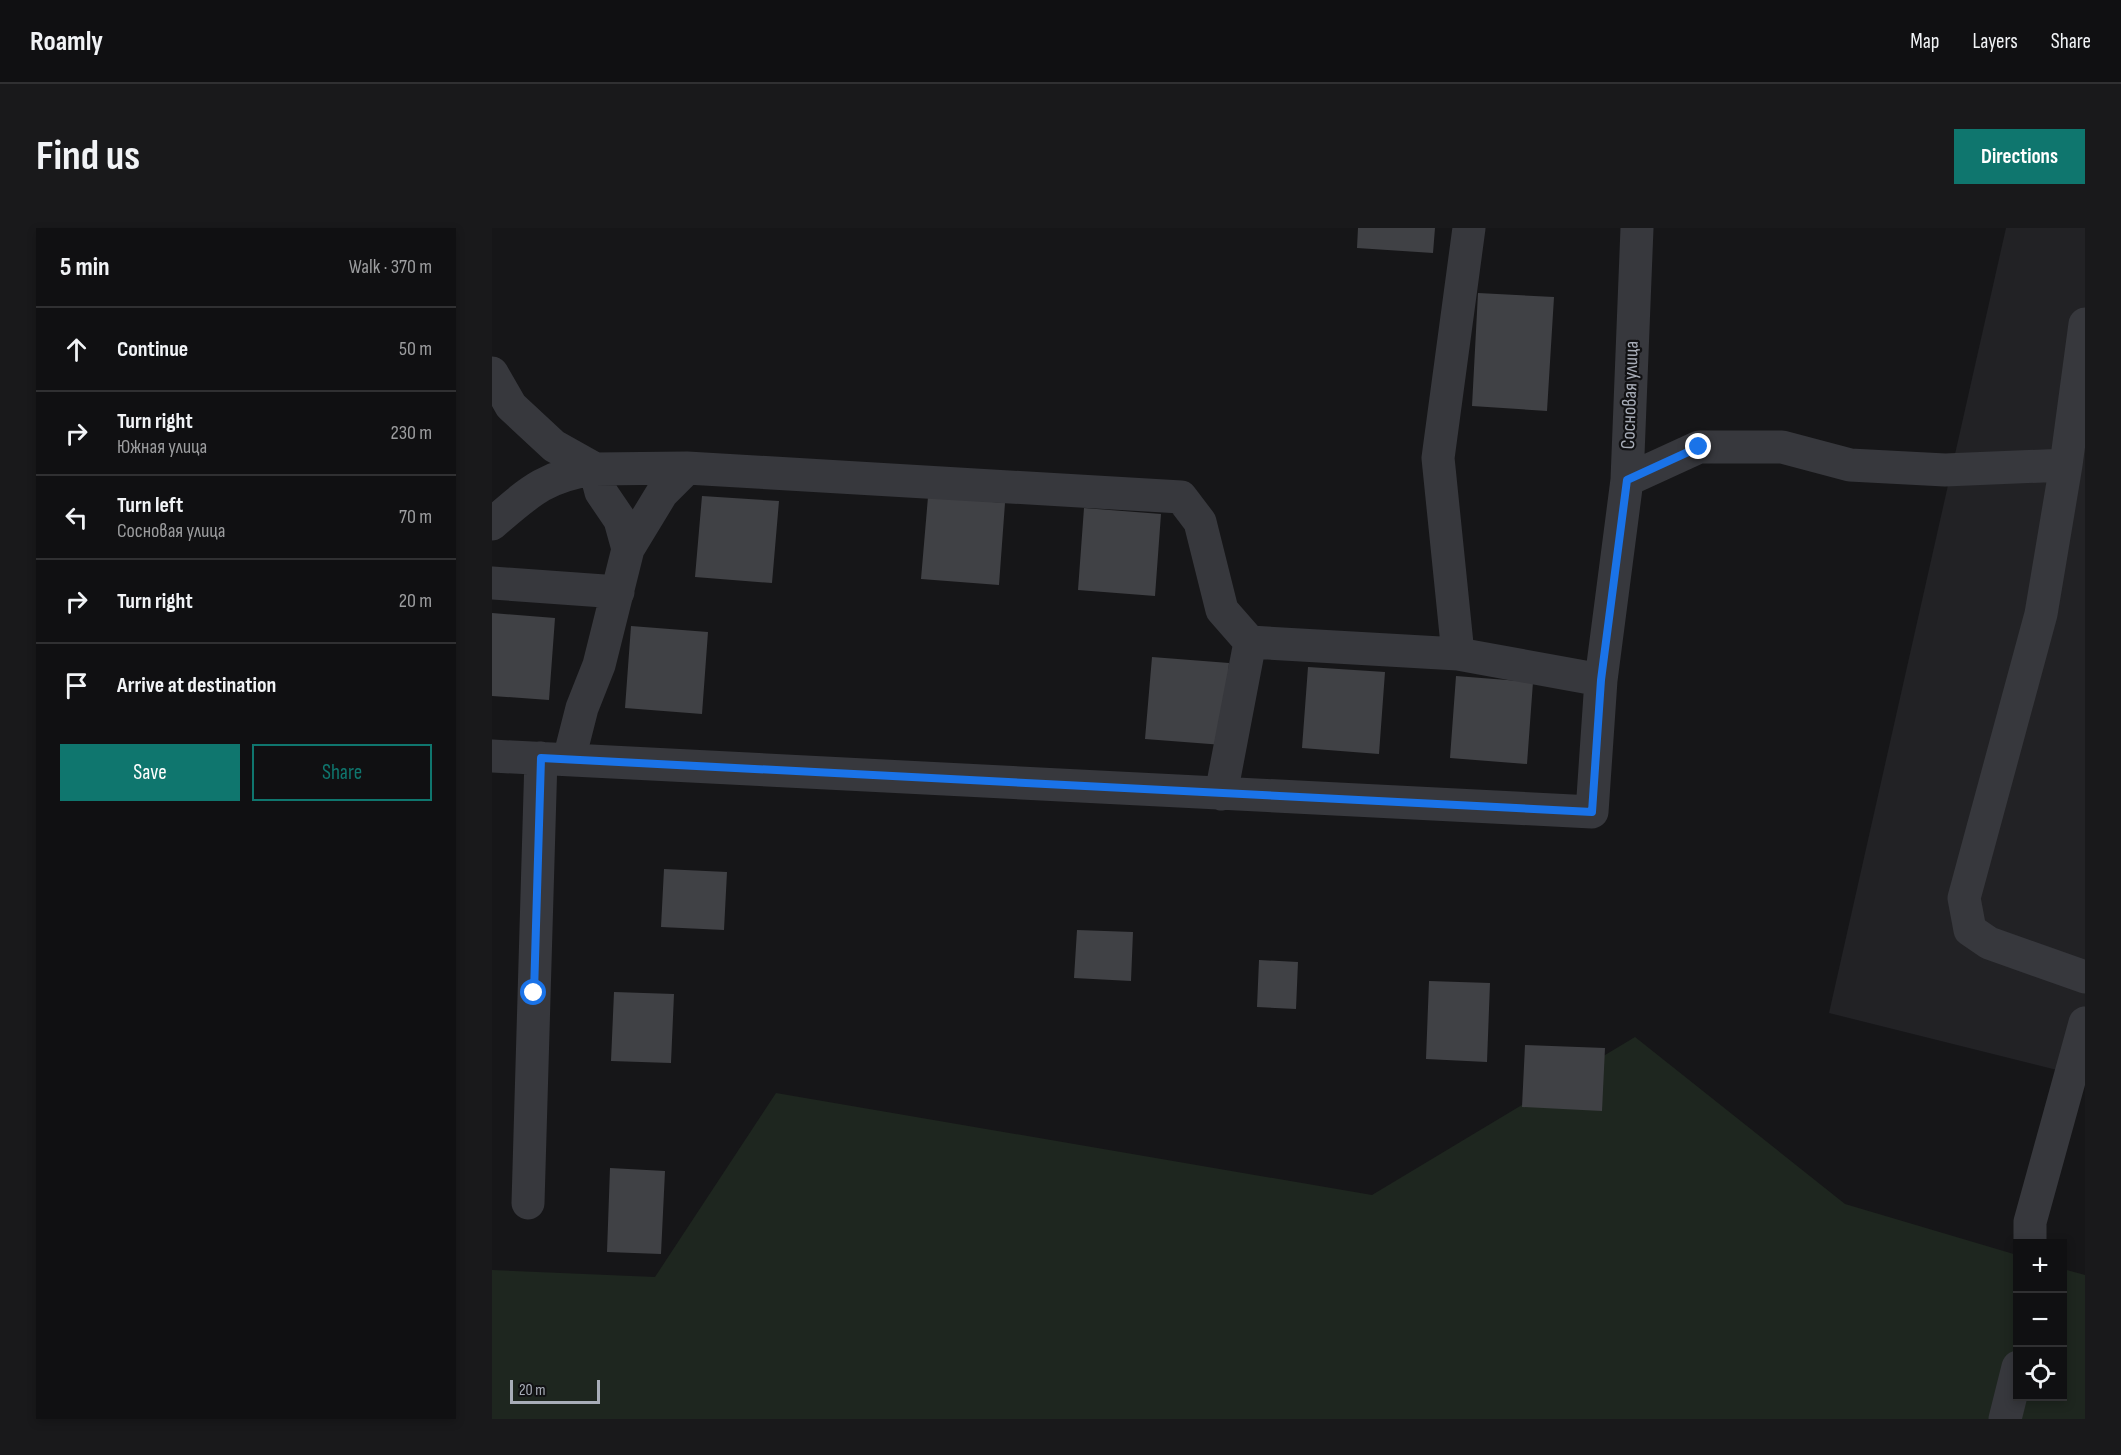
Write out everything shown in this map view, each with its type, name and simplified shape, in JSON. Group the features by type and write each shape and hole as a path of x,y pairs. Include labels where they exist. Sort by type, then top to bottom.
{"street":[{"path":"1458,654 1438,458 1469,228"},
{"name":"Сосновая улица","path":"1221,794 1592,812 1601,680 1627,480 1637,228"},
{"path":"2085,324 2066,465 2041,614 1964,898 1970,930 1989,943 2085,977"},
{"path":"492,373 511,406 554,446 595,469 601,492 620,520 628,549"},
{"path":"1627,480 1699,447 1782,447 1850,465 1945,470 2066,465"},
{"path":"492,524 534,488 568,472 595,469 687,468 1181,497 1200,522 1222,610 1250,642 1458,654 1601,680"},
{"path":"528,1203 555,759 582,708 599,665 628,549 662,493 687,468"},
{"path":"492,583 618,592"},
{"path":"492,756 1221,794 1250,642"},
{"path":"2030,1239 2030,1222 2085,1023"},
{"path":"2005,1419 2013,1387"}],"shaded area":[{"path":"2006,228 2085,228 2085,1077 1829,1013"},
{"path":"1635,1037 1845,1204 2013,1254 2013,1401 2067,1401 2067,1270 2085,1275 2085,1419 492,1419 492,1270 655,1277 776,1093 1372,1195"}],"building":[{"path":"1358,228 1435,228 1433,253 1357,248"},
{"path":"1478,293 1554,297 1547,411 1472,406"},
{"path":"702,496 779,501 772,583 695,577"},
{"path":"928,497 1005,503 999,585 921,579"},
{"path":"1084,508 1161,514 1155,596 1078,590"},
{"path":"492,613 555,618 549,700 492,696"},
{"path":"631,626 708,632 702,714 625,708"},
{"path":"1152,657 1229,663 1223,745 1145,739"},
{"path":"1308,667 1385,672 1379,754 1302,748"},
{"path":"1456,676 1533,682 1527,764 1450,758"},
{"path":"664,869 727,872 724,930 661,927"},
{"path":"1077,930 1133,932 1131,981 1074,978"},
{"path":"1259,960 1298,962 1296,1009 1257,1007"},
{"path":"1429,981 1490,983 1487,1062 1426,1059"},
{"path":"614,992 674,994 671,1063 611,1061"},
{"path":"1525,1045 1605,1048 1602,1111 1522,1107"},
{"path":"610,1168 665,1171 661,1254 607,1252"}],"route":[{"path":"534,993 541,758 1592,812 1601,680 1627,480 1699,447"}]}
